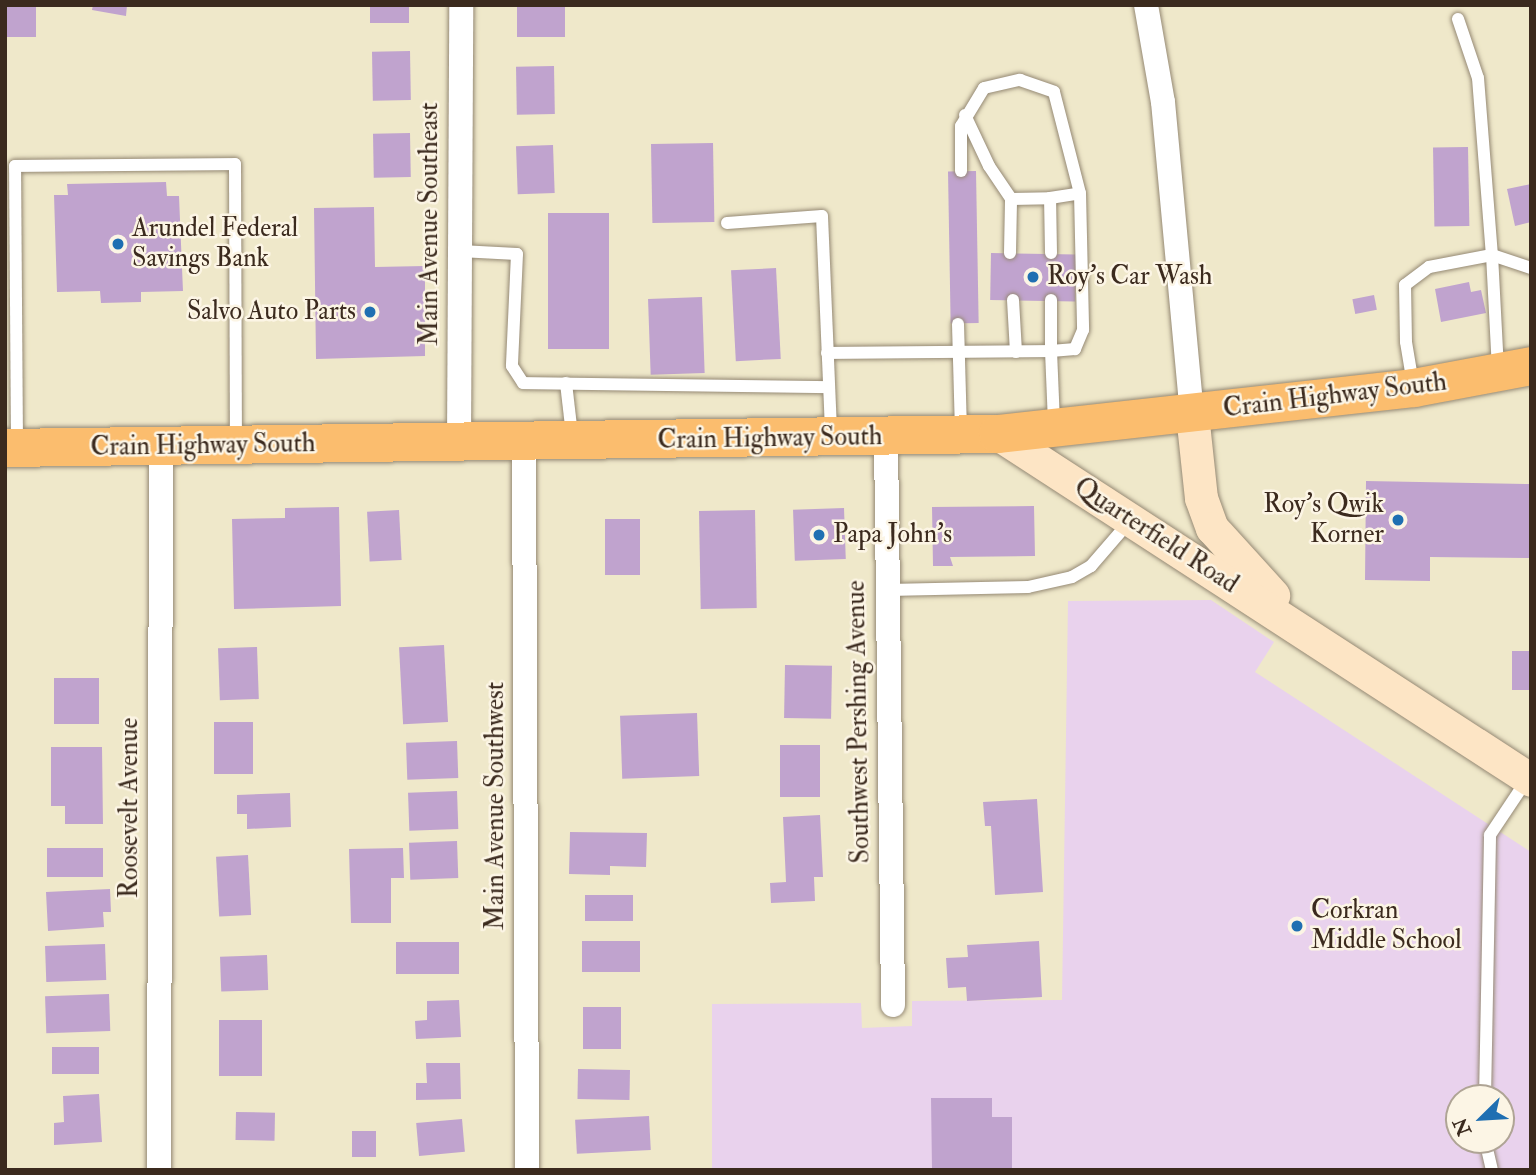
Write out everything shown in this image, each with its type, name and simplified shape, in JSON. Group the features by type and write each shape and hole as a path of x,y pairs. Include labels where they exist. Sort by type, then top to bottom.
{"main road":[{"name":"Crain Highway South","path":"11,448 979,435 1414,388 1515,369"},
{"name":"Quarterfield Road","path":"1192,414 1201,498 1212,528 1314,637"},
{"name":"Quarterfield Road","path":"979,435 1131,520 1529,779"}],"street":[{"name":"Main Avenue Southeast","path":"459,443 461,5"},
{"path":"1146,5 1163,102 1192,414"},
{"name":"Southwest Pershing Avenue","path":"886,438 893,1005"},
{"name":"Main Avenue Southwest","path":"524,442 527,1170"},
{"name":"Roosevelt Avenue","path":"159,1170 161,446"}],"lane":[{"path":"1458,19 1478,78 1492,255 1515,369"},
{"path":"827,353 959,353 1075,349 1083,330 1080,193 1054,92 1020,80 984,88 965,115 961,172"},
{"path":"965,115 989,166 1011,199 1010,253"},
{"path":"11,448 15,166 57,165 235,164 236,446"},
{"path":"1011,199 1050,198 1080,193"},
{"path":"1050,198 1051,253"},
{"path":"727,223 822,216 832,439"},
{"path":"460,251 517,254 512,366 523,383 828,387"},
{"path":"1414,388 1406,342 1405,285 1429,267 1492,255 1531,268"},
{"path":"1013,300 1016,352"},
{"path":"1051,300 1055,428"},
{"path":"958,324 959,353 979,435"},
{"path":"566,383 574,442"},
{"path":"888,590 1028,587 1072,577 1091,566 1131,520"},
{"path":"1485,1084 1490,835 1529,779"}],"shaded area":[{"name":"Corkran Middle School","path":"1211,600 1274,642 1255,672 1531,852 1531,1170 712,1170 712,1004 861,1003 862,1028 912,1026 912,1001 1062,1000 1068,601"}],"building":[{"path":"5,5 36,5 36,37 5,37"},
{"path":"93,5 127,5 126,16 92,10"},
{"path":"370,5 409,5 409,23 370,23"},
{"path":"517,5 565,5 565,37 517,37"},
{"path":"410,51 411,100 373,101 372,52"},
{"path":"554,66 555,114 517,115 516,67"},
{"path":"410,133 411,177 374,178 373,134"},
{"path":"713,143 714,222 652,223 651,144"},
{"path":"553,145 555,193 518,194 516,146"},
{"path":"1468,147 1469,226 1434,227 1433,148"},
{"path":"948,171 976,171 979,323 951,323"},
{"name":"Arundel Federal Savings Bank","path":"166,182 167,196 179,196 183,291 141,292 141,302 101,303 100,291 57,292 54,195 68,195 67,184"},
{"path":"1531,184 1531,222 1515,226 1507,189"},
{"name":"Salvo Auto Parts","path":"374,207 375,267 425,266 425,356 316,359 314,208"},
{"path":"548,213 609,213 609,349 548,349"},
{"name":"Roy's Car Wash","path":"991,253 1076,254 1075,301 990,300"},
{"path":"776,268 781,359 736,361 731,270"},
{"path":"1469,282 1471,292 1481,290 1486,313 1441,322 1435,289"},
{"path":"1374,295 1377,310 1355,314 1352,299"},
{"path":"702,297 705,373 651,375 648,299"},
{"path":"1366,481 1529,484 1529,558 1430,557 1430,581 1365,580"},
{"path":"1034,506 1035,556 950,557 953,566 933,566 932,507"},
{"path":"339,507 341,606 234,609 232,519 285,518 285,508"},
{"name":"Papa John's","path":"844,508 846,559 795,561 793,510"},
{"path":"399,510 402,560 370,562 367,512"},
{"path":"755,510 757,608 701,609 699,511"},
{"path":"605,519 640,519 640,575 605,575"},
{"path":"444,645 448,722 403,724 399,647"},
{"path":"257,647 259,699 220,700 218,648"},
{"path":"1512,651 1531,651 1531,690 1512,690"},
{"path":"785,665 832,666 831,719 784,718"},
{"path":"54,678 99,678 99,724 54,724"},
{"path":"697,713 699,776 622,779 620,716"},
{"path":"214,722 253,722 253,774 214,774"},
{"path":"457,741 458,778 407,780 406,743"},
{"path":"780,745 820,745 820,797 780,797"},
{"path":"51,747 102,747 103,824 65,824 65,806 51,806"},
{"path":"457,791 458,829 409,831 408,793"},
{"path":"290,793 291,827 247,829 247,814 237,814 237,795"},
{"path":"1037,799 1043,892 995,895 991,826 985,826 983,802"},
{"path":"820,815 823,877 814,877 815,901 771,903 770,883 786,882 783,817"},
{"path":"570,832 647,833 646,867 610,866 610,875 569,874"},
{"path":"457,841 458,878 410,880 409,843"},
{"path":"47,848 103,848 103,877 47,877"},
{"path":"403,848 404,878 391,878 391,923 351,923 349,849"},
{"path":"248,855 251,915 219,917 216,857"},
{"path":"110,889 111,912 103,912 104,927 48,931 46,892"},
{"path":"585,895 633,895 633,921 585,921"},
{"path":"582,941 640,941 640,972 582,972"},
{"path":"1039,941 1042,997 967,1001 966,987 948,988 946,958 968,957 967,945"},
{"path":"396,942 459,942 459,974 396,974"},
{"path":"105,944 106,980 46,982 45,946"},
{"path":"267,955 268,990 221,992 220,957"},
{"path":"109,994 110,1031 46,1033 45,996"},
{"path":"459,1000 461,1037 416,1039 415,1021 427,1020 427,1001"},
{"path":"583,1007 621,1007 621,1049 583,1049"},
{"path":"219,1020 262,1020 262,1076 219,1076"},
{"path":"52,1047 99,1047 99,1074 52,1074"},
{"path":"426,1063 460,1063 461,1099 416,1100 416,1083 427,1083"},
{"path":"578,1069 630,1070 629,1100 577,1099"},
{"path":"99,1094 102,1142 54,1145 54,1123 64,1122 63,1096"},
{"path":"931,1098 992,1098 992,1117 1012,1117 1012,1170 932,1170"},
{"path":"236,1112 275,1113 275,1141 236,1140"},
{"path":"649,1116 651,1150 577,1154 575,1120"},
{"path":"462,1119 465,1152 419,1156 416,1123"},
{"path":"352,1131 376,1131 376,1157 352,1157"}],"place":[{"name":"Arundel Federal Savings Bank","path":"118,244"},
{"name":"Roy's Car Wash","path":"1033,277"},
{"name":"Salvo Auto Parts","path":"370,312"},
{"name":"Roy's Qwik Korner","path":"1398,520"},
{"name":"Papa John's","path":"819,535"},
{"name":"Corkran Middle School","path":"1297,926"}]}
